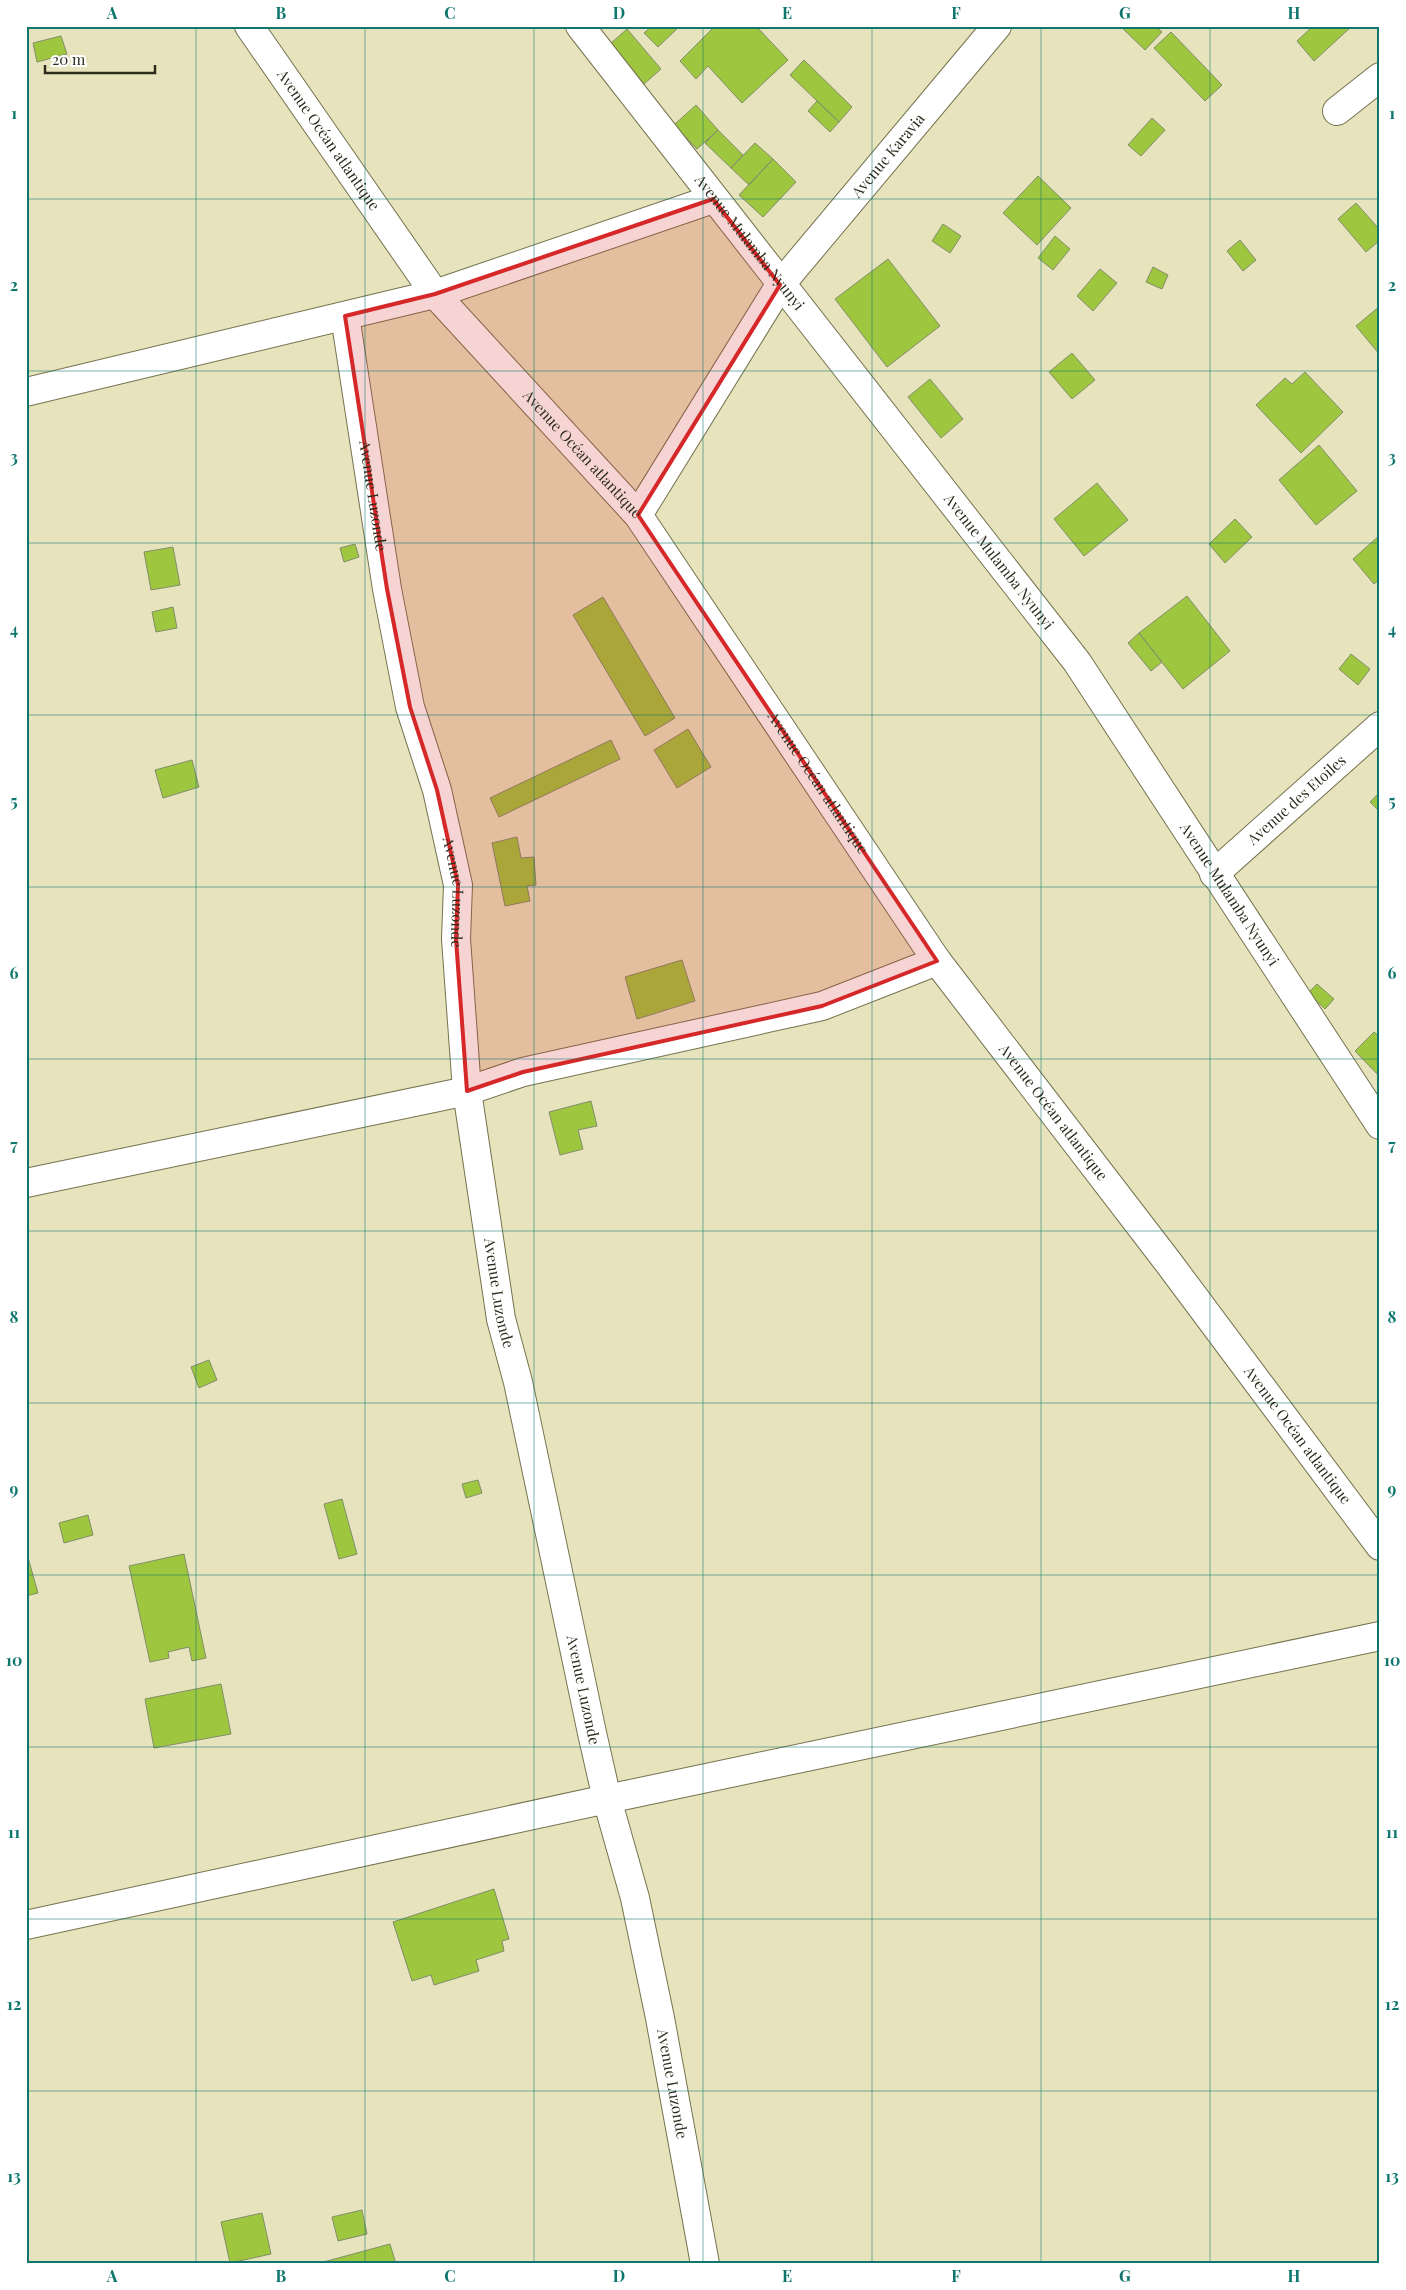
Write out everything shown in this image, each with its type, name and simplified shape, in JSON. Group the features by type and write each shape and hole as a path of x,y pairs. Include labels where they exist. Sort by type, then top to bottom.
{"street":[{"name":"Avenue Océan atlantique","path":"249,26 435,294 638,515 938,960 1168,1262 1380,1546"},
{"name":"Avenue Mulamba Nyunyi","path":"580,26 780,285 1076,662 1380,1126"},
{"name":"Avenue Karavia","path":"638,515 780,285 997,26"},
{"path":"1337,111 1380,77"},
{"path":"26,392 435,294 713,199"},
{"name":"Avenue Luzonde","path":"345,316 386,588 410,707 438,790 458,885 456,939 468,1091 501,1319 518,1382 607,1799 637,1907 660,2018 705,2264"},
{"name":"Avenue des Etoiles","path":"1214,874 1380,726"},
{"path":"26,1183 468,1091 523,1072 822,1006 938,960"},
{"path":"26,1925 607,1799 1380,1636"}],"highlighted area":[{"path":"713,199 780,285 638,515 937,961 822,1006 523,1072 467,1091 456,939 458,885 437,790 410,707 387,589 345,316 435,294"}],"building":[{"path":"652,26 680,26 658,47 644,33"},
{"path":"715,26 756,26 788,60 742,103 708,66 696,79 680,61"},
{"path":"1120,26 1156,26 1162,32 1145,50"},
{"path":"1313,26 1352,26 1314,61 1297,41"},
{"path":"627,29 661,69 644,84 610,44"},
{"path":"1171,32 1222,85 1205,101 1154,48"},
{"path":"61,36 67,54 37,62 33,43"},
{"path":"804,60 852,107 839,122 790,75"},
{"path":"817,101 839,122 830,132 808,111"},
{"path":"696,105 718,130 697,149 674,125"},
{"path":"1152,118 1165,130 1141,156 1128,145"},
{"path":"718,130 743,155 731,168 705,143"},
{"path":"755,143 773,159 749,185 731,168"},
{"path":"773,159 796,182 763,217 739,195"},
{"path":"1038,176 1071,208 1037,245 1003,213"},
{"path":"1356,203 1380,230 1380,240 1366,252 1338,219"},
{"path":"943,224 961,236 950,253 932,241"},
{"path":"1055,236 1070,249 1053,270 1038,258"},
{"path":"1240,240 1256,260 1243,271 1227,251"},
{"path":"888,259 940,326 887,367 835,299"},
{"path":"1153,267 1168,275 1162,289 1146,282"},
{"path":"1100,269 1117,283 1093,311 1077,296"},
{"path":"1380,306 1380,355 1356,326"},
{"path":"1072,353 1095,380 1072,399 1049,372"},
{"path":"1305,372 1343,412 1301,453 1256,405 1285,378 1292,384"},
{"path":"930,379 963,419 941,438 908,397"},
{"path":"1319,445 1357,491 1316,525 1279,480"},
{"path":"1097,483 1128,520 1084,556 1054,519"},
{"path":"1235,519 1252,537 1225,563 1209,544"},
{"path":"1380,535 1380,579 1374,584 1353,559"},
{"path":"355,544 359,557 344,562 340,548"},
{"path":"173,547 180,585 151,590 144,552"},
{"path":"1187,596 1230,651 1183,689 1139,633"},
{"path":"603,597 675,718 645,736 573,615"},
{"path":"173,607 177,628 156,632 152,612"},
{"path":"1139,633 1162,662 1151,671 1128,643"},
{"path":"1351,654 1370,669 1358,685 1339,669"},
{"path":"688,729 711,767 677,788 654,750"},
{"path":"611,740 620,759 499,817 490,798"},
{"path":"192,760 199,787 163,798 155,770"},
{"path":"1380,792 1380,812 1370,802"},
{"path":"517,837 521,858 534,857 536,885 527,886 530,901 505,906 492,843"},
{"path":"682,960 695,1001 637,1019 625,977"},
{"path":"1317,984 1334,999 1325,1009 1308,993"},
{"path":"1374,1032 1380,1037 1379,1076 1355,1051"},
{"path":"591,1101 597,1126 578,1130 583,1149 560,1155 549,1112"},
{"path":"209,1360 217,1380 199,1388 191,1367"},
{"path":"478,1480 482,1493 466,1498 462,1484"},
{"path":"342,1499 357,1554 339,1559 324,1504"},
{"path":"88,1515 93,1535 64,1543 59,1523"},
{"path":"184,1554 206,1658 192,1661 189,1647 168,1652 169,1658 150,1662 129,1566"},
{"path":"26,1555 38,1593 26,1596"},
{"path":"221,1684 231,1734 154,1748 145,1699"},
{"path":"494,1889 509,1939 502,1941 504,1951 476,1960 479,1971 434,1985 431,1975 412,1981 393,1922"},
{"path":"362,2210 367,2234 338,2241 332,2217"},
{"path":"262,2213 271,2254 230,2263 221,2222"},
{"path":"390,2244 396,2264 316,2264"}]}
